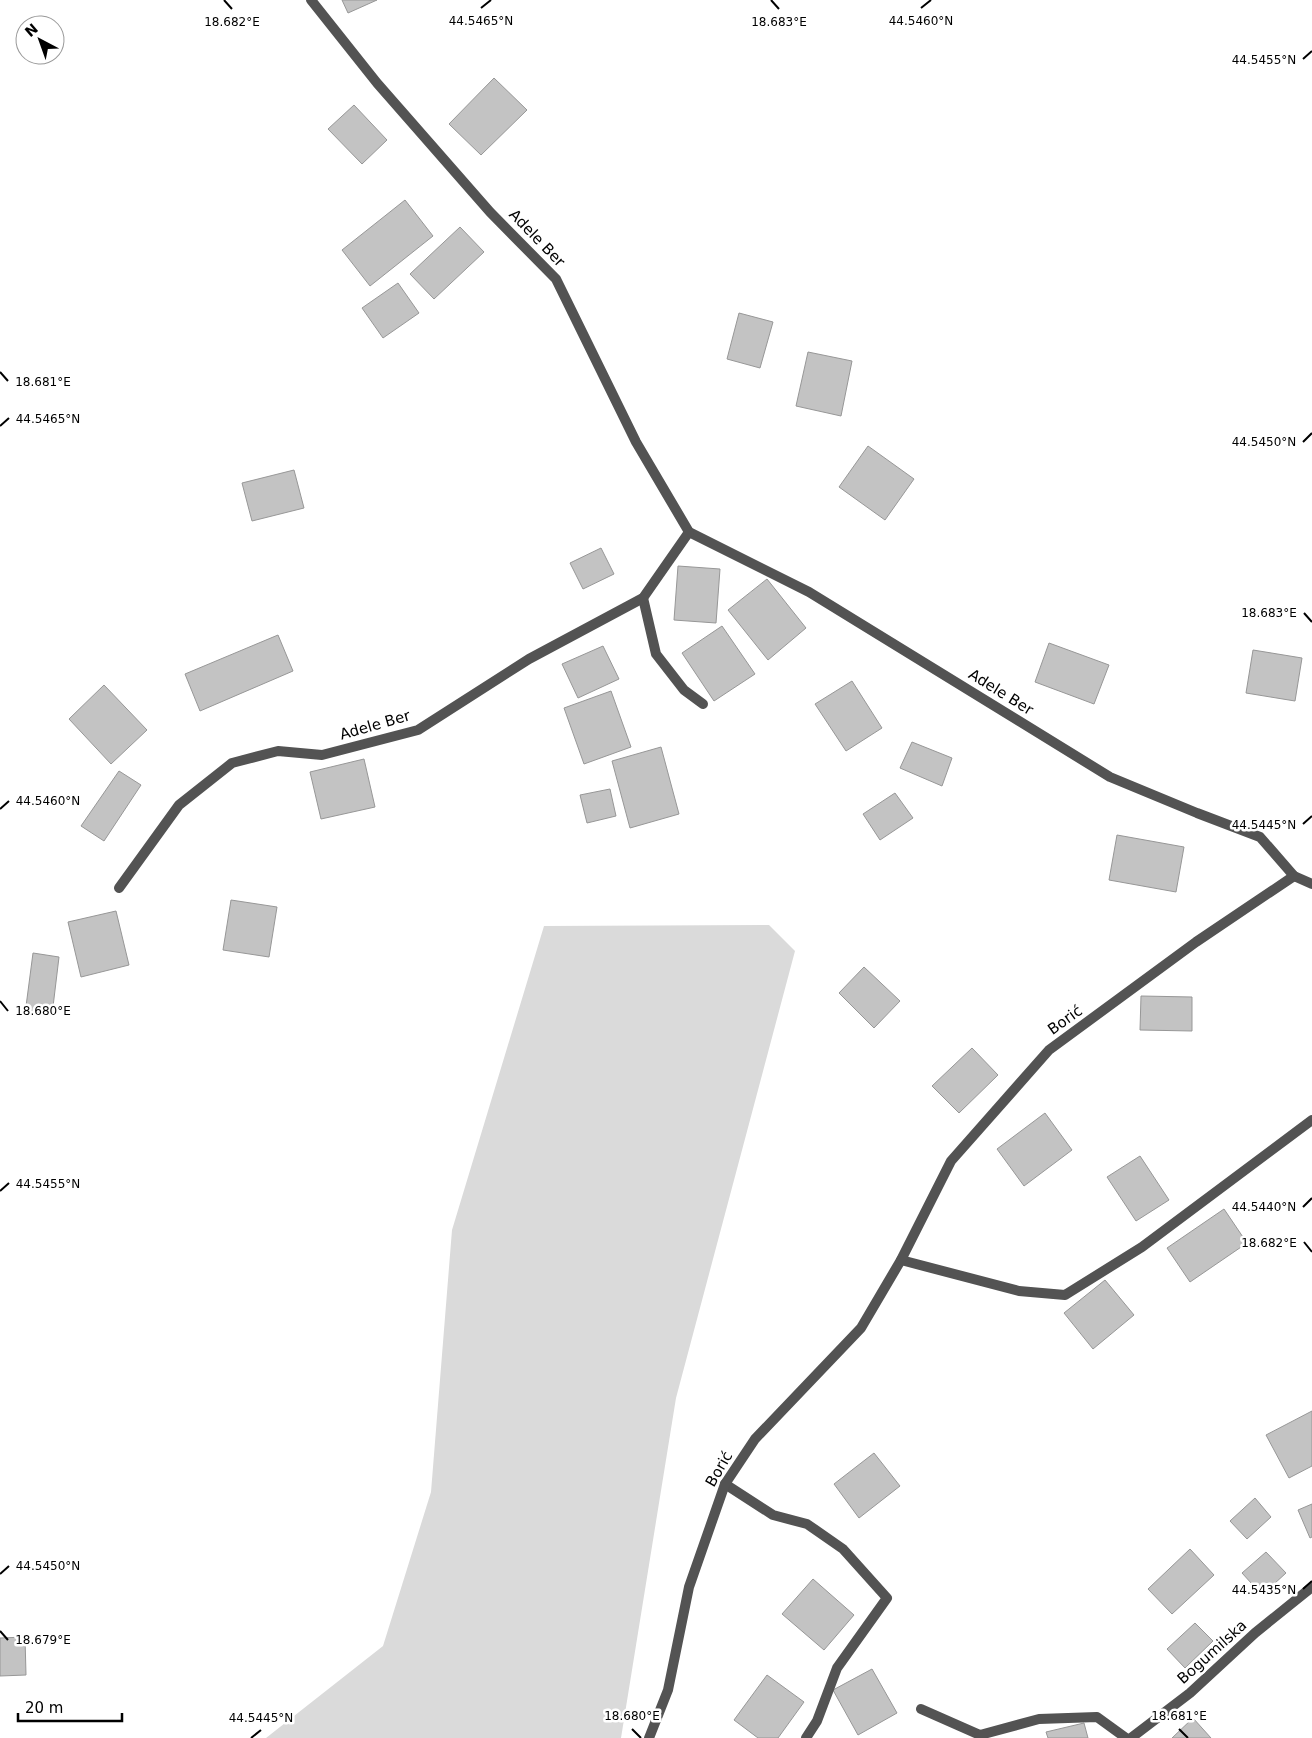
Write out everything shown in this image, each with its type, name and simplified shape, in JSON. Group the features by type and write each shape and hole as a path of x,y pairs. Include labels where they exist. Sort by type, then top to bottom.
{"street":[{"name":"Adele Ber","path":"312,0 377,83 408,119 490,212 556,279 636,442 689,532 810,592 1110,777 1197,813 1260,836 1294,876"},
{"name":"Adele Ber","path":"119,888 179,805 232,763 278,751 322,755 418,730 529,659 643,598 689,532"},
{"path":"643,598 656,654 684,690 703,704"},
{"path":"1294,876 1312,884"},
{"name":"Borić","path":"649,1738 668,1690 688,1587 725,1484 755,1439 861,1328 901,1260 951,1161 1049,1050 1196,942 1294,876"},
{"path":"901,1260 1019,1291 1065,1295 1142,1246 1312,1120"},
{"path":"725,1484 773,1516 807,1524 844,1549 887,1598 837,1668 817,1721 806,1738"},
{"name":"Bogumilska","path":"1131,1738 1190,1693 1255,1633 1312,1587"},
{"path":"921,1709 980,1735 1039,1719 1097,1717 1126,1738"}],"shaded area":[{"path":"769,925 795,951 676,1398 621,1738 266,1738 383,1646 431,1492 452,1230 544,926"}],"building":[{"path":"342,0 377,0 348,13"},
{"path":"494,78 527,110 481,155 449,124"},
{"path":"354,105 387,140 362,164 328,129"},
{"path":"405,200 433,236 370,286 342,250"},
{"path":"460,227 484,252 434,299 410,274"},
{"path":"398,283 419,313 383,338 362,308"},
{"path":"739,313 773,322 760,368 727,359"},
{"path":"808,352 852,361 841,416 796,406"},
{"path":"868,446 914,479 885,520 839,487"},
{"path":"294,470 304,508 252,521 242,483"},
{"path":"601,548 614,574 583,589 570,563"},
{"path":"678,566 720,569 716,623 674,620"},
{"path":"767,579 806,628 768,660 728,610"},
{"path":"722,626 755,674 714,701 682,653"},
{"path":"278,635 293,671 200,711 185,674"},
{"path":"1049,643 1109,665 1094,704 1035,682"},
{"path":"603,646 619,679 578,698 562,664"},
{"path":"1253,650 1302,658 1295,701 1246,693"},
{"path":"852,681 882,728 846,751 815,704"},
{"path":"104,685 147,730 111,764 69,719"},
{"path":"611,691 631,747 584,764 564,708"},
{"path":"912,742 952,758 942,786 900,768"},
{"path":"661,747 679,814 630,828 612,761"},
{"path":"364,759 375,807 321,819 310,772"},
{"path":"119,771 141,785 104,841 81,826"},
{"path":"610,789 616,816 587,823 580,795"},
{"path":"895,793 913,818 880,840 863,814"},
{"path":"1117,835 1184,847 1176,892 1109,880"},
{"path":"231,900 277,907 269,957 223,950"},
{"path":"116,911 129,965 81,977 68,922"},
{"path":"33,953 59,957 52,1015 25,1014"},
{"path":"864,967 900,1001 874,1028 839,993"},
{"path":"1141,996 1192,997 1192,1031 1140,1030"},
{"path":"972,1048 998,1075 959,1113 932,1086"},
{"path":"1045,1113 1072,1150 1024,1186 997,1149"},
{"path":"1140,1156 1169,1200 1136,1221 1107,1177"},
{"path":"1224,1209 1247,1243 1190,1282 1167,1248"},
{"path":"1105,1280 1134,1315 1093,1349 1064,1313"},
{"path":"1312,1411 1312,1466 1289,1478 1266,1435"},
{"path":"874,1453 900,1486 859,1518 834,1484"},
{"path":"1255,1498 1271,1517 1247,1539 1230,1521"},
{"path":"1312,1504 1312,1537 1310,1538 1298,1510"},
{"path":"1190,1549 1214,1575 1172,1614 1148,1589"},
{"path":"1266,1552 1286,1573 1262,1595 1242,1573"},
{"path":"813,1579 854,1615 824,1650 782,1614"},
{"path":"1195,1623 1213,1641 1185,1668 1167,1649"},
{"path":"25,1637 26,1675 0,1676 0,1638"},
{"path":"872,1669 897,1713 858,1735 833,1690"},
{"path":"767,1675 804,1702 778,1738 758,1738 734,1720"},
{"path":"1193,1718 1211,1738 1172,1738"},
{"path":"1084,1723 1088,1738 1048,1738 1046,1732"}]}
